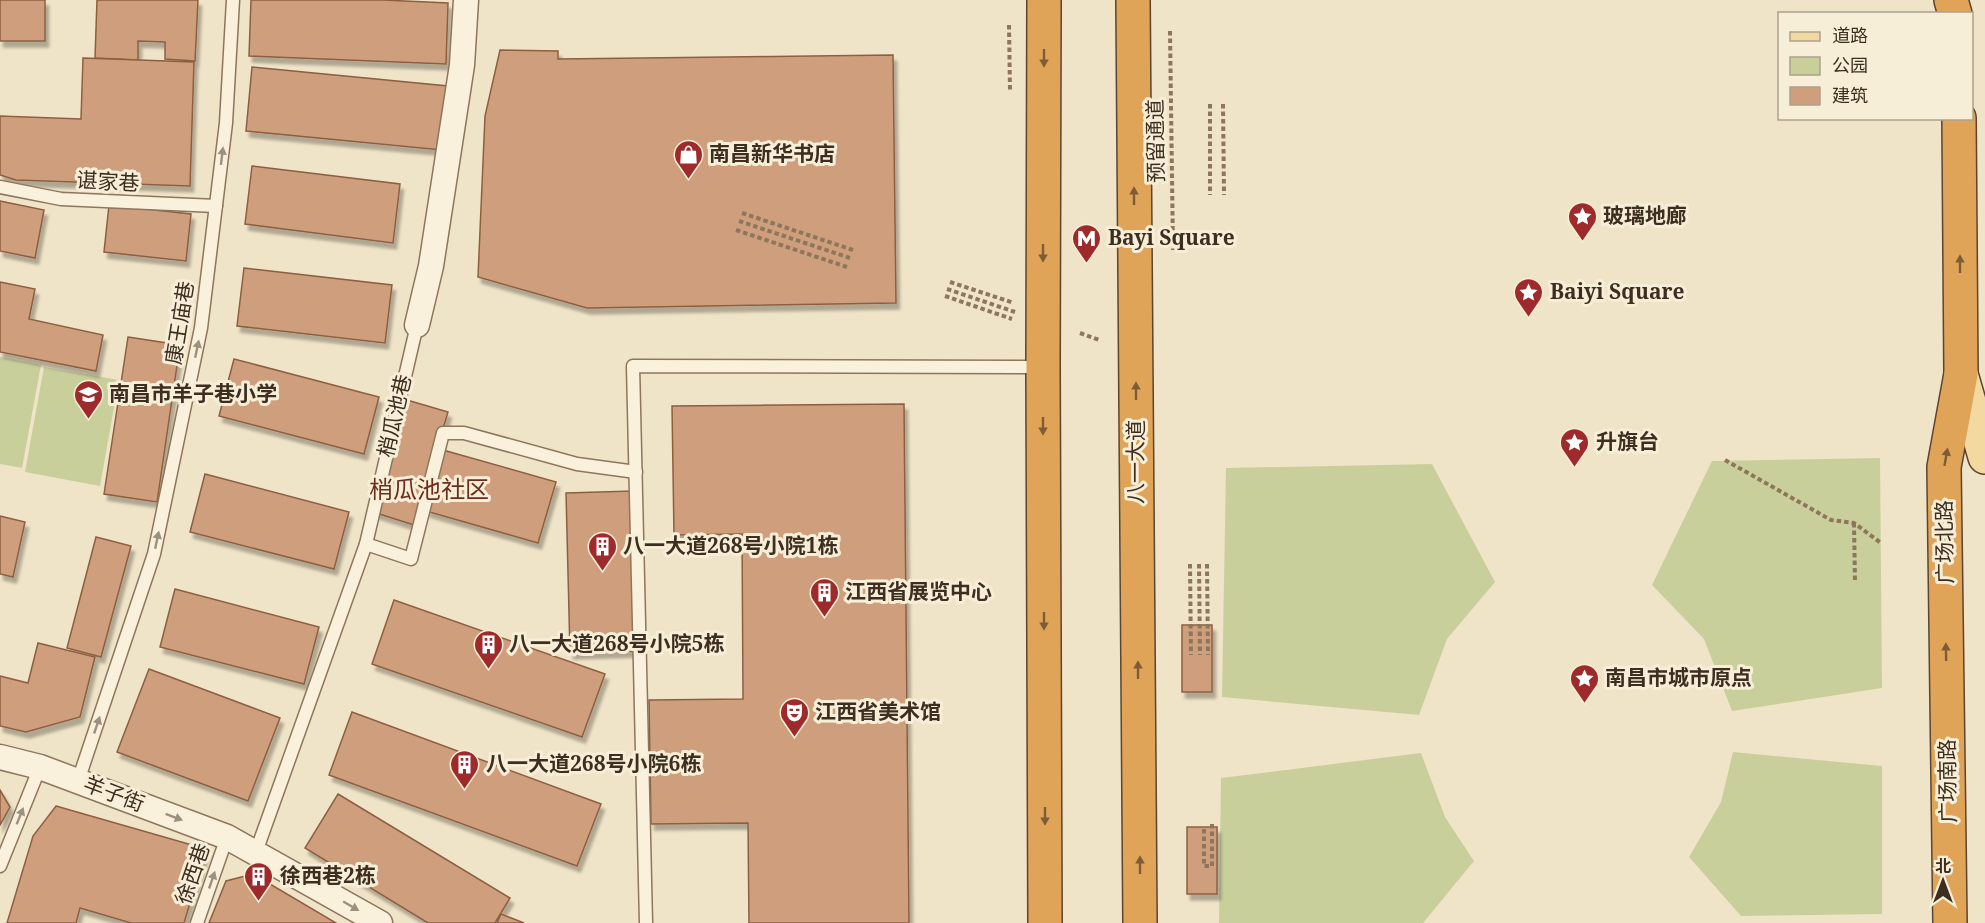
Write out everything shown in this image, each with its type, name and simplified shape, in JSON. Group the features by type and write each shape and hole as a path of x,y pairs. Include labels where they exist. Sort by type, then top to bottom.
{"highway":[{"path":"1044,0 1045,923"},
{"name":"八一大道","path":"1133,0 1140,923"},
{"name":"广场北路","path":"1947,711 1944,467 1961,374 1959,120"},
{"name":"广场南路","path":"1947,711 1950,923"}],"main road":[{"name":"广场北路","path":"1961,374 1985,457"}],"street":[{"name":"梢瓜池巷","path":"417,325 431,266 462,65 466,0"},
{"name":"羊子街","path":"0,757 40,767 227,837 380,923"}],"lane":[{"name":"康王庙巷","path":"78,781 154,554 201,328 226,123 233,0"},
{"name":"谌家巷","path":"0,187 61,199 216,206"},
{"name":"梢瓜池巷","path":"256,852 366,544 417,325"},
{"path":"646,923 633,366 1043,368"},
{"path":"366,544 411,559 443,433 464,433 577,464 636,472"},
{"path":"0,866 5,837 40,767"},
{"name":"徐西巷","path":"197,923 227,837"}],"path":[{"name":"预留通道","path":"1170,31 1173,250"},
{"path":"1210,104 1210,195"},
{"path":"1223,104 1224,195"},
{"path":"742,213 853,250"},
{"path":"739,221 850,258"},
{"path":"736,230 848,267"},
{"path":"950,282 1016,304"},
{"path":"947,289 1014,311"},
{"path":"945,296 1011,318"},
{"path":"1080,333 1100,340"},
{"path":"1725,460 1831,520 1854,523 1881,543"},
{"path":"1854,523 1856,583"},
{"path":"1190,564 1191,655"},
{"path":"1199,564 1200,655"},
{"path":"1207,564 1208,655"},
{"path":"1204,829 1204,866 1212,866 1212,822"}],"green space":[{"path":"0,357 41,365 22,468 0,464"},
{"path":"44,367 119,380 100,486 25,472"},
{"path":"1880,458 1882,688 1732,711 1704,639 1652,585 1712,461"},
{"path":"1432,464 1495,582 1447,639 1419,715 1222,697 1226,468"},
{"path":"1733,752 1882,766 1882,914 1741,916 1689,857 1721,802"},
{"path":"1421,753 1445,817 1474,861 1423,923 1219,923 1221,778"}],"building":[{"path":"0,0 45,0 45,41 0,41"},
{"path":"97,0 198,0 195,61 165,59 165,42 138,41 138,60 95,58"},
{"path":"251,0 383,0 448,3 446,64 249,56"},
{"name":"南昌新华书店","path":"500,50 558,51 558,59 893,55 896,303 587,308 478,277 485,116"},
{"path":"83,58 194,62 190,186 16,180 0,175 0,116 81,119"},
{"path":"252,67 448,86 442,150 246,131"},
{"path":"252,166 400,184 393,243 245,224"},
{"path":"0,201 44,210 35,258 0,251"},
{"path":"109,205 191,214 186,261 104,252"},
{"path":"244,268 392,285 385,343 237,326"},
{"path":"0,282 35,289 29,319 103,335 96,371 0,352"},
{"path":"128,337 180,345 157,502 104,494"},
{"path":"234,359 379,397 364,454 219,416"},
{"path":"407,400 448,412 414,525 373,512"},
{"name":"江西省展览中心","path":"904,404 909,923 749,923 748,823 651,824 649,700 743,699 742,534 674,535 672,406"},
{"path":"443,450 556,482 538,543 426,511"},
{"path":"205,474 349,512 334,569 190,532"},
{"name":"八一大道268号小院1栋","path":"633,491 637,651 570,653 566,493"},
{"path":"0,516 25,522 13,577 0,574"},
{"path":"96,537 131,546 101,657 67,648"},
{"path":"175,589 319,627 304,684 160,647"},
{"name":"八一大道268号小院5栋","path":"394,600 605,674 582,737 372,664"},
{"path":"1182,625 1212,625 1212,692 1182,692"},
{"path":"38,643 95,657 80,717 26,732 0,726 0,676 28,683"},
{"path":"149,669 280,718 248,801 117,752"},
{"name":"八一大道268号小院6栋","path":"352,712 601,804 577,866 329,775"},
{"path":"0,790 10,807 0,825"},
{"path":"338,794 510,898 495,923 428,923 305,848"},
{"path":"56,806 206,849 184,923 131,923 80,908 76,923 7,923 33,836"},
{"path":"1187,827 1217,827 1217,894 1187,894"},
{"name":"徐西巷2栋","path":"253,874 336,923 209,923 226,881"},
{"path":"501,914 524,923 497,923"}],"place":[{"name":"南昌新华书店","path":"688,180"},
{"name":"玻璃地廊","path":"1582,242"},
{"name":"Bayi Square","path":"1087,264"},
{"name":"Baiyi Square","path":"1529,318"},
{"name":"南昌市羊子巷小学","path":"88,420"},
{"name":"升旗台","path":"1575,468"},
{"name":"八一大道268号小院1栋","path":"602,572"},
{"name":"江西省展览中心","path":"824,618"},
{"name":"八一大道268号小院5栋","path":"488,670"},
{"name":"南昌市城市原点","path":"1584,704"},
{"name":"江西省美术馆","path":"794,738"},
{"name":"八一大道268号小院6栋","path":"465,790"},
{"name":"徐西巷2栋","path":"259,902"}],"district":[{"name":"梢瓜池社区","path":"429,490"}]}
